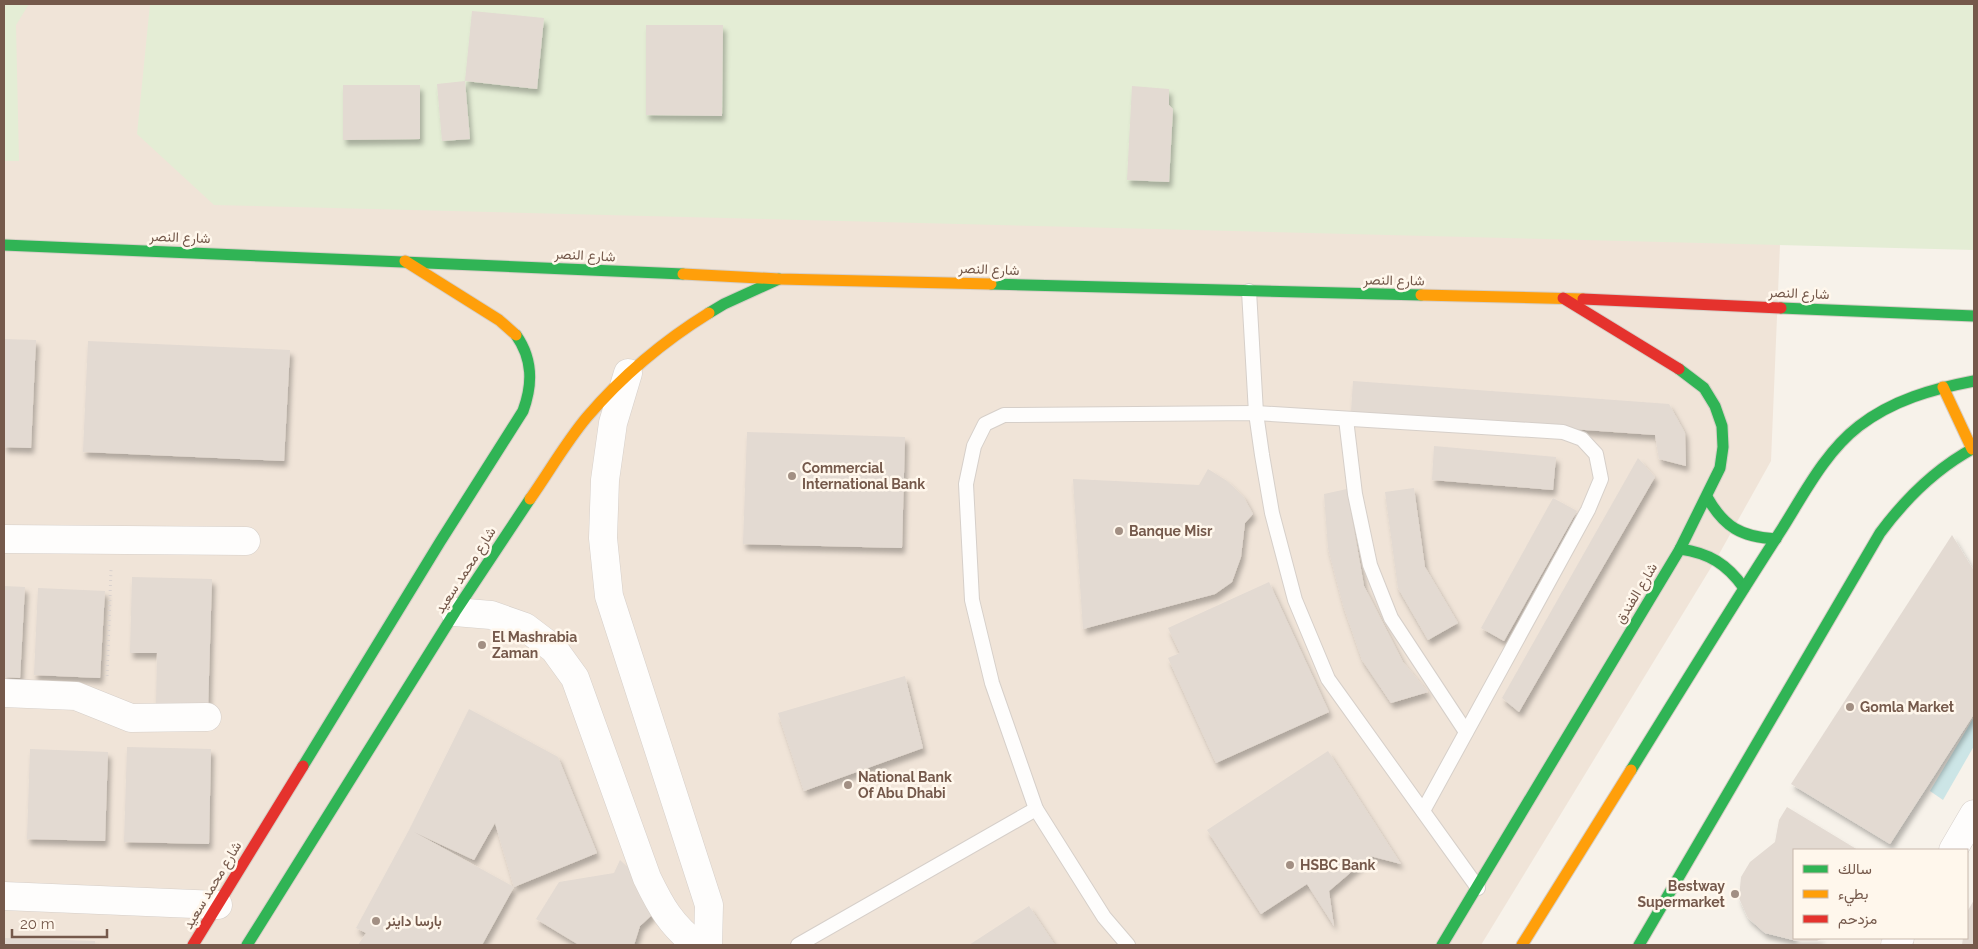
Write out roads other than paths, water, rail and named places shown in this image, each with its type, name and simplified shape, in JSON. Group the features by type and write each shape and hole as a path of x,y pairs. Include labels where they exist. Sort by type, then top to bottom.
{"street":[{"name":"شارع النصر","path":"4,246 405,261 779,279 1563,298 1974,316"},
{"name":"شارع محمد سعيد","path":"193,945 440,542 523,411 529,397 532,381 530,365 525,350 510,328 405,261"},
{"name":"شارع محمد سعيد","path":"246,945 455,612 586,418 628,373 674,335 724,304 779,279"},
{"name":"شارع الفندق","path":"1442,945 1680,549 1720,468 1724,447 1722,426 1715,406 1704,388 1688,374 1563,298"},
{"path":"628,373 613,423 605,480 603,538 609,596 709,905 708,945"},
{"path":"1522,945 1744,588 1835,447 1859,426 1886,409 1915,395 1943,387 1974,382"},
{"path":"1639,945 1880,533 1912,493 1930,476 1973,448 1943,387"},
{"path":"1707,497 1723,521 1734,530 1754,537 1776,539"},
{"path":"4,539 246,540"},
{"path":"1680,549 1696,550 1710,555 1730,570 1744,588"},
{"path":"455,612 491,615 525,627 554,649 575,678 647,878 661,907 683,941 709,905"},
{"path":"4,693 76,696 131,718 207,717"},
{"path":"1953,849 1974,814"},
{"path":"4,896 218,904"}],"lane":[{"path":"1249,291 1256,413 1272,513 1295,600 1328,679 1478,888"},
{"path":"1128,945 1104,917 1036,809 992,684 972,600 966,484 974,446 985,424 1004,415 1256,413 1563,432 1582,439 1596,454 1601,479 1588,510 1423,811"},
{"path":"1346,418 1355,494 1370,565 1391,618 1466,732"},
{"path":"798,945 1036,809"}],"water":[{"path":"1974,717 1974,746 1943,800 1930,791"}],"place":[{"name":"Commercial International Bank","path":"792,476"},
{"name":"Banque Misr","path":"1119,531"},
{"name":"El Mashrabia Zaman","path":"482,645"},
{"name":"Gomla Market","path":"1850,707"},
{"name":"National Bank Of Abu Dhabi","path":"848,785"},
{"name":"HSBC Bank","path":"1290,865"},
{"name":"Bestway Supermarket","path":"1735,894"},
{"name":"بارسا داينر","path":"376,921"}]}
